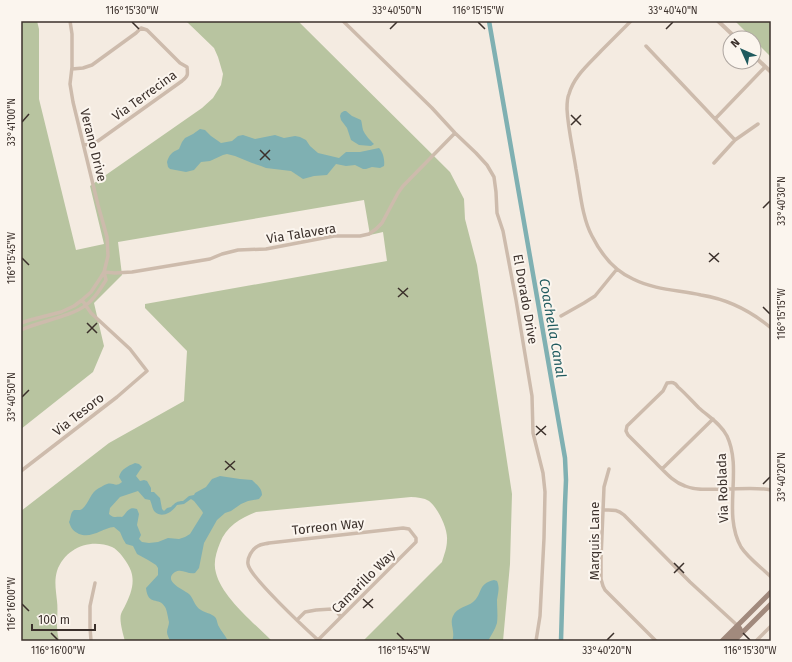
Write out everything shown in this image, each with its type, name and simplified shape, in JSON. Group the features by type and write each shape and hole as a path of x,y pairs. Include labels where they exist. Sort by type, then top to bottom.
{"main road":[{"path":"722,641 771,592"},
{"path":"734,641 771,604"},
{"path":"728,641 740,629 738,626"}],"street":[{"name":"Verano Drive","path":"70,21 72,34 72,68 70,84 73,102 107,236 108,256 104,272 106,280 94,298 86,305"},
{"name":"El Dorado Drive","path":"343,21 476,152 487,165 494,177 497,213 503,231 515,292 532,396 534,434 542,472 544,492 544,538 540,616 536,641"},
{"path":"631,21 581,72 568,95 567,108 569,127 584,215 591,235 600,251 617,269 632,279 649,286 665,290 719,299 760,318 771,328"},
{"path":"718,21 728,30"},
{"name":"Via Terrecina","path":"72,68 83,68 92,65 141,28 147,30 180,63 187,67 188,72 187,77 182,81 98,141 84,145"},
{"path":"646,46 735,140"},
{"path":"762,63 771,72"},
{"path":"715,119 765,66"},
{"path":"714,163 735,140 758,124"},
{"name":"Via Talavera","path":"104,272 132,272 210,259 238,250 266,249 334,236 360,236 368,234 382,224 398,192 403,186 455,133"},
{"path":"561,316 595,296 617,269"},
{"path":"21,323 61,312 74,306 91,292 104,272"},
{"path":"21,330 32,325 64,316 77,310 86,305 82,300"},
{"name":"Via Tesoro","path":"21,471 117,397 147,371 130,349 91,313 86,305"},
{"name":"Via Roblada","path":"662,469 628,435 626,428 663,391 667,383 674,382 699,408 713,419 727,437 733,457 734,532 741,547 771,577"},
{"path":"713,419 662,469 674,481 686,487 699,489 771,490"},
{"name":"Marquis Lane","path":"609,469 604,487 601,559 603,586 656,641"},
{"path":"603,510 615,510 624,515 690,582 738,626"},
{"name":"Torreon Way","path":"297,620 253,575 248,565 249,557 253,550 258,546 270,543 403,528 409,529 413,533"},
{"name":"Camarillo Way","path":"318,641 416,542 416,538 413,533"},
{"path":"91,641 90,606 94,583"},
{"path":"318,641 297,620 305,612 316,610 332,609 341,617"},
{"path":"756,641 771,626"}],"green space":[{"path":"21,21 37,21 39,29 39,99 76,250 104,244 90,186 202,108 213,98 221,85 223,74 214,48 186,21 298,21 450,172 464,199 465,219 477,265 512,494 510,564 503,641 363,641 442,562 446,549 447,535 442,519 436,508 429,501 411,497 256,512 239,520 226,532 217,550 215,558 215,569 219,582 248,618 272,641 125,641 120,620 121,613 132,588 133,580 131,571 128,564 118,551 112,547 95,544 79,547 72,551 66,556 57,571 57,628 59,641 21,641 21,511 109,443 184,401 187,351 145,308 145,304 387,261 383,232 370,235 364,200 118,242 122,275 94,303 104,346 93,372 21,429"},
{"path":"735,21 771,21 771,57 762,48 762,30 744,30"}],"water":[{"path":"344,111 361,120 364,132 374,144 371,146 359,145 351,140 347,128 340,116"},
{"path":"200,129 205,130 221,143 232,141 238,136 243,135 255,139 275,135 284,138 295,136 300,137 306,140 318,153 339,158 346,152 360,152 379,148 382,152 384,166 380,168 372,167 363,169 355,165 346,166 336,164 327,175 303,179 291,171 266,168 227,154 210,161 201,162 194,170 186,172 170,169 167,162 170,156 179,149 185,138"},
{"path":"135,463 142,467 136,476 140,481 147,481 151,488 151,492 154,492 160,498 162,509 164,511 176,502 183,501 189,496 194,495 206,487 212,479 220,476 252,480 260,488 262,495 259,499 241,504 225,513 217,520 204,543 199,568 195,573 178,571 175,572 171,579 176,586 190,595 199,609 215,617 219,627 228,641 170,641 167,633 169,622 166,608 160,602 151,599 147,594 146,588 158,575 158,568 156,565 137,554 133,546 126,544 120,532 114,527 88,535 79,534 72,529 69,522 73,511 82,509 87,504 94,492 100,487 107,484 118,485 122,482 119,477 121,472 125,468","holes":["138,491 145,499 150,500 154,511 161,515 168,513 177,505 184,504 191,499 203,513 190,534 185,537 179,539 168,538 158,542 142,542 139,539 141,535 137,525 139,514 137,509 132,508 128,510 122,517 114,517 109,514 110,508 120,497"]},
{"path":"494,580 497,581 499,588 497,600 497,623 488,641 452,641 452,619 455,613 471,604 476,599 485,584"}],"waterway":[{"name":"Coachella Canal","path":"489,21 565,458 566,480 561,641"}]}
